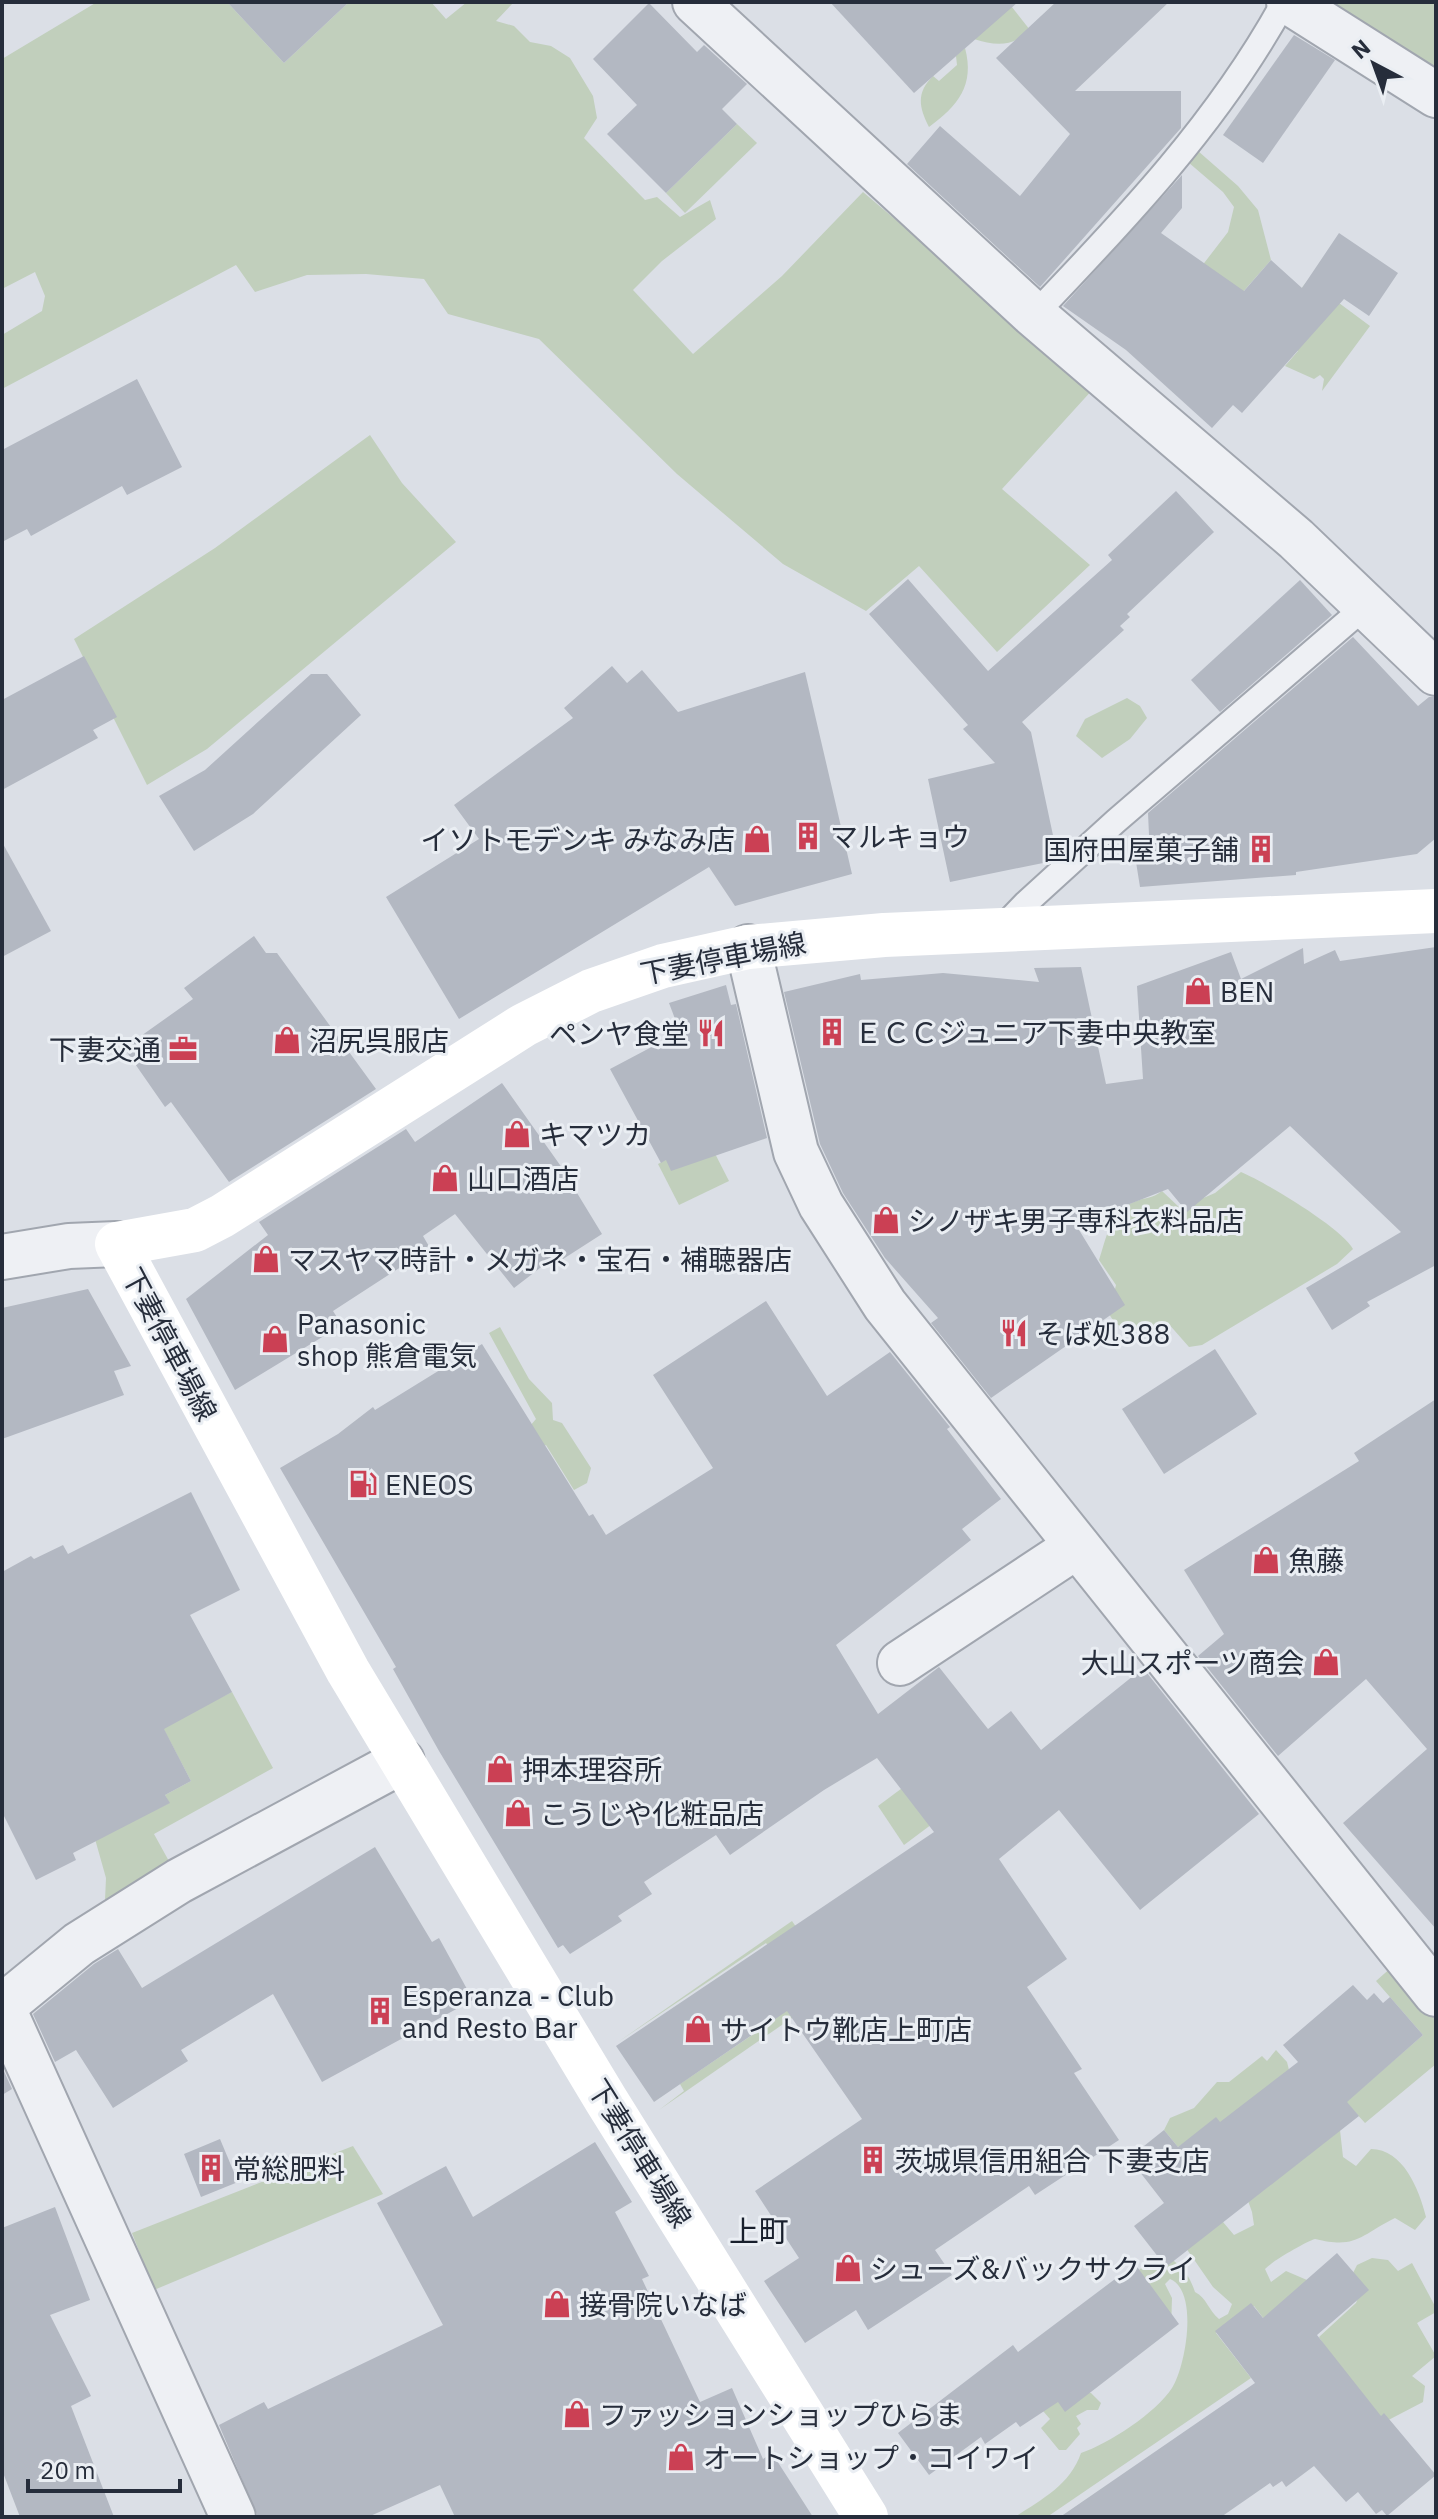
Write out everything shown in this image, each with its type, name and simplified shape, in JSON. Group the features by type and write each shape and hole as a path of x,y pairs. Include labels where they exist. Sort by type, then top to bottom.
{"main road":[{"name":"下妻停車場線","path":"866,2517 606,2100 327,1636 117,1244 195,1230 222,1216 524,1025 628,975 748,947 1002,928 1436,911"}],"street":[{"path":"695,2 1034,315 1296,539 1436,673"},
{"path":"1287,2 1436,95"},
{"path":"748,947 796,1152 821,1205 885,1305 1436,1994"},
{"path":"2,1257 69,1246 117,1244"},
{"path":"900,1663 1077,1546"},
{"path":"233,2517 2,2006 79,1944 179,1881 402,1761"}],"lane":[{"path":"1034,315 1188,148 1287,2"},
{"path":"1002,928 1116,821 1367,605"}],"green space":[{"path":"97,2 227,2 284,63 349,2 431,2 446,19 467,2 514,2 496,21 514,26 530,42 551,46 570,58 593,96 597,118 584,138 645,200 657,197 680,217 710,200 716,219 662,261 633,290 693,354 782,276 863,192 1094,388 1002,489 1090,565 997,652 919,566 866,611 783,564 677,474 539,339 448,314 424,279 366,274 307,275 255,292 236,265 2,389 2,335 42,311 45,296 35,272 2,289 2,59"},
{"path":"1008,2 1030,30 1017,40 1004,44 974,39"},
{"path":"1311,2 1436,2 1436,90"},
{"path":"965,48 968,73 962,94 929,127 921,107 924,88 933,76 939,81 957,65 956,56"},
{"path":"737,124 757,143 685,213 666,193"},
{"path":"1198,151 1238,186 1258,210 1271,260 1242,293 1198,271 1228,232 1234,207 1223,192 1188,162"},
{"path":"1308,280 1370,326 1322,391 1324,379 1320,375 1314,379 1285,366 1298,351 1271,327"},
{"path":"370,435 402,483 456,542 207,749 147,785 74,639 215,548"},
{"path":"1127,698 1140,706 1147,718 1130,739 1102,758 1076,736 1085,719"},
{"path":"707,1138 729,1181 679,1205 658,1164"},
{"path":"1241,1172 1319,1218 1353,1249 1337,1264 1202,1345 1189,1347 1167,1322 1151,1329 1135,1331 1114,1321 1109,1314 1116,1285 1099,1260 1110,1227 1119,1212 1134,1202 1162,1191 1180,1208 1215,1193"},
{"path":"500,1327 529,1379 552,1403 553,1420 562,1423 591,1468 587,1483 574,1490 546,1445 481,1483 536,1419 489,1333"},
{"path":"232,1692 273,1768 154,1834 170,1863 105,1900 106,1878 95,1839 169,1803 165,1795 191,1781 162,1726"},
{"path":"983,1728 1011,1765 904,1845 878,1806"},
{"path":"792,1921 830,1976 792,2018 659,2110 684,2091 680,2084 758,2031 791,1978 766,1943 618,2042"},
{"path":"1393,1966 1436,2021 1436,2064 1365,2123 1346,2102 1423,2035 1376,1981"},
{"path":"1276,2050 1287,2062 1291,2078 1339,2121 1343,2157 1356,2166 1371,2149 1392,2156 1408,2172 1426,2217 1415,2230 1395,2218 1357,2239 1329,2242 1315,2239 1274,2262 1265,2269 1271,2282 1286,2271 1307,2280 1287,2349 1254,2306 1245,2308 1216,2333 1251,2378 1047,2517 1015,2517 1062,2483 1081,2453 1131,2426 1165,2398 1172,2388 1185,2347 1185,2298 1179,2286 1170,2279 1165,2284 1172,2298 1171,2330 1151,2303 1139,2270 1160,2252 1182,2268 1195,2292 1219,2319 1228,2314 1232,2304 1213,2287 1177,2235 1223,2222 1234,2235 1254,2225 1252,2212 1220,2122 1178,2147 1164,2130 1170,2118 1194,2108 1217,2082 1229,2082 1262,2056 1267,2061"},
{"path":"353,2146 383,2194 154,2290 132,2233"},
{"path":"1372,2258 1388,2260 1398,2271 1412,2263 1436,2308 1436,2312 1417,2323 1436,2356 1412,2376 1425,2386 1423,2402 1375,2427 1319,2337 1356,2303 1358,2298 1350,2279 1357,2265"},
{"path":"1070,2390 1091,2393 1101,2403 1098,2410 1087,2410 1076,2416 1081,2424 1077,2428 1080,2434 1066,2450 1059,2450 1041,2428 1050,2419 1043,2411"}],"building":[{"path":"227,2 349,2 284,63"},
{"path":"830,2 1018,2 914,93"},
{"path":"1056,2 1169,2 1075,91 1181,91 1181,128 1040,287 907,164 940,126 1020,196 1070,134 996,58"},
{"path":"649,3 697,52 704,45 747,84 722,109 737,124 666,193 607,134 637,105 593,59"},
{"path":"1294,35 1335,60 1263,163 1223,135"},
{"path":"1182,175 1182,208 1161,233 1244,291 1271,260 1302,288 1339,233 1398,273 1369,316 1344,299 1242,413 1233,405 1212,428 1126,350 1063,306"},
{"path":"137,379 182,467 127,495 122,486 31,536 27,529 2,542 2,450"},
{"path":"1176,491 1214,532 1127,614 1130,617 1120,626 1124,630 1022,722 1031,732 1057,854 1048,862 950,882 928,779 995,763 963,729 968,725 869,614 908,579 988,671 1112,560 1108,555"},
{"path":"1300,580 1332,615 1220,712 1191,680"},
{"path":"1353,637 1418,706 1429,697 1436,697 1436,838 1417,854 1296,872 1296,875 1140,887 1132,837 1149,835 1148,813"},
{"path":"84,656 117,717 93,730 98,738 2,790 2,700"},
{"path":"612,666 627,683 642,670 678,712 805,672 852,874 735,906 709,867 459,1019 386,897 479,839 454,805 573,718 564,708"},
{"path":"311,674 327,674 361,715 253,814 194,851 159,796 205,770"},
{"path":"2,842 51,931 2,957"},
{"path":"254,936 266,953 277,953 376,1089 229,1182 171,1102 165,1107 124,1048 193,999 184,988"},
{"path":"1436,947 1436,1265 1367,1302 1370,1306 1332,1330 1306,1288 1401,1232 1290,1126 1187,1212 1168,1189 1076,1225 1125,1305 991,1398 931,1323 938,1318 885,1258 843,1193 820,1144 784,992 860,974 861,980 943,973 1039,982 1034,968 1081,967 1106,1084 1143,1079 1137,986 1231,952 1241,979 1303,948 1304,964 1335,950 1340,961"},
{"path":"726,985 731,1005 736,1004 767,1138 671,1171 666,1160 661,1163 610,1069 680,1032 669,1003"},
{"path":"502,1083 560,1165 602,1234 560,1261 557,1255 514,1288 455,1214 423,1236 430,1248 333,1311 342,1325 235,1390 186,1299 268,1235 259,1222 406,1129 415,1142"},
{"path":"88,1289 131,1366 114,1371 124,1395 2,1439 2,1308"},
{"path":"766,1301 827,1396 890,1352 950,1427 947,1429 1001,1499 962,1529 971,1540 836,1645 878,1714 939,1667 988,1729 1011,1711 1041,1750 1143,1668 1259,1814 1140,1910 1059,1810 999,1859 1067,1959 1027,1987 1082,2069 1074,2073 1119,2140 1035,2195 1029,2186 935,2250 952,2275 868,2330 856,2310 805,2343 764,2281 799,2258 755,2191 862,2119 787,2011 654,2102 616,2046 934,1832 877,1758 824,1790 730,1855 716,1835 644,1882 652,1894 618,1916 622,1921 570,1954 563,1945 558,1948 439,1751 393,1669 396,1667 280,1468 338,1434 373,1407 375,1410 482,1344 589,1516 593,1514 606,1535 713,1468 653,1375"},
{"path":"1215,1349 1257,1414 1164,1474 1122,1409"},
{"path":"1436,1399 1436,1929 1343,1823 1427,1749 1366,1679 1278,1756 1198,1656 1224,1634 1184,1570 1359,1461 1354,1453"},
{"path":"191,1492 240,1590 190,1615 232,1692 164,1729 191,1781 165,1795 170,1803 73,1853 76,1860 36,1880 2,1812 2,1572 31,1556 34,1559 63,1545 68,1554"},
{"path":"375,1847 432,1942 439,1938 473,2000 322,2082 273,1994 181,2050 188,2061 113,2108 76,2050 55,2062 33,2014 94,1964 118,1949 142,1988"},
{"path":"1353,1985 1367,2000 1374,1993 1383,2003 1390,1997 1423,2035 1347,2102 1359,2116 1166,2267 1134,2226 1164,2203 1129,2158 1164,2130 1178,2147 1216,2117 1220,2122 1298,2062 1283,2045"},
{"path":"2,2067 12,2089 2,2095"},
{"name":"常総肥料","path":"220,2139 238,2182 201,2197 184,2154"},
{"path":"595,2142 632,2202 615,2212 649,2276 642,2279 700,2402 732,2388 763,2459 772,2453 813,2517 455,2517 440,2485 368,2517 258,2517 219,2425 264,2402 268,2409 443,2325 377,2203 446,2166 473,2217"},
{"path":"55,2207 90,2300 50,2315 91,2396 71,2406 114,2517 20,2517 2,2470 2,2228"},
{"path":"1337,2253 1369,2290 1317,2335 1381,2416 1384,2413 1436,2475 1387,2516 1382,2510 1376,2514 1358,2492 1346,2502 1314,2466 1286,2487 1282,2481 1273,2487 1270,2483 1221,2517 1060,2517 1255,2383 1215,2331 1251,2303 1263,2318"},
{"path":"1135,2264 1179,2324 1065,2412 1058,2402 1020,2427 1016,2422 985,2444 981,2437 929,2475 898,2433 1013,2345 1018,2352"}],"place":[{"name":"マルキョウ","path":"808,836"},
{"name":"イソトモデンキ みなみ店","path":"757,839"},
{"name":"国府田屋菓子舗","path":"1261,849"},
{"name":"BEN","path":"1198,991"},
{"name":"ＥＣＣジュニア下妻中央教室","path":"832,1032"},
{"name":"ペンヤ食堂","path":"711,1033"},
{"name":"沼尻呉服店","path":"287,1040"},
{"name":"下妻交通","path":"183,1049"},
{"name":"キマツカ","path":"517,1134"},
{"name":"山口酒店","path":"445,1178"},
{"name":"シノザキ男子専科衣料品店","path":"886,1220"},
{"name":"マスヤマ時計・メガネ・宝石・補聴器店","path":"266,1259"},
{"name":"そば処388","path":"1014,1333"},
{"name":"Panasonic shop 熊倉電気","path":"275,1339"},
{"name":"ENEOS","path":"363,1484"},
{"name":"魚藤","path":"1266,1560"},
{"name":"大山スポーツ商会","path":"1326,1662"},
{"name":"押本理容所","path":"500,1769"},
{"name":"こうじや化粧品店","path":"518,1813"},
{"name":"Esperanza - Club and Resto Bar","path":"380,2011"},
{"name":"サイトウ靴店上町店","path":"698,2029"},
{"name":"茨城県信用組合 下妻支店","path":"873,2160"},
{"name":"常総肥料","path":"211,2168"},
{"name":"シューズ&バックサクライ","path":"848,2268"},
{"name":"接骨院いなば","path":"557,2304"},
{"name":"ファッションショップひらま","path":"577,2414"},
{"name":"オートショップ・コイワイ","path":"681,2457"}],"district":[{"name":"上町","path":"759,2230"}]}
